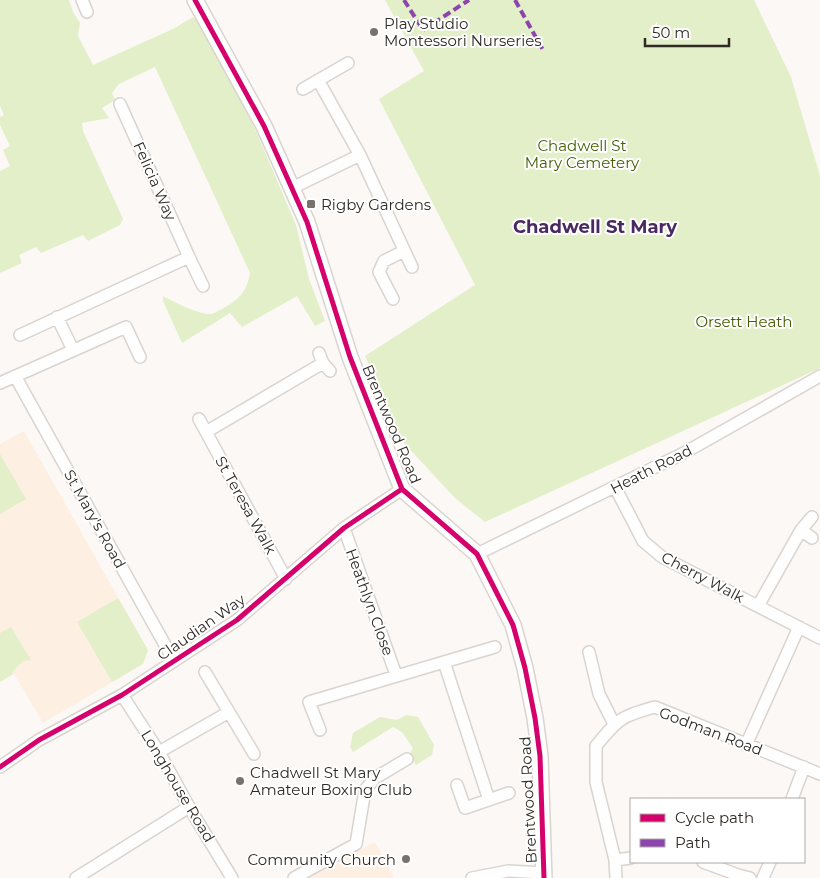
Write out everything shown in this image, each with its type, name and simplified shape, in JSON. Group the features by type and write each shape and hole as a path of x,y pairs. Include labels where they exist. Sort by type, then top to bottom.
{"street":[{"path":"82,0 87,12"},
{"name":"Brentwood Road","path":"195,0 264,126 307,222 350,357 402,489 477,554 513,625 525,668 540,756 544,875"},
{"path":"302,89 348,63"},
{"path":"318,80 360,155 412,267"},
{"name":"Felicia Way","path":"120,104 203,286"},
{"path":"292,188 360,155"},
{"path":"393,299 379,272 384,261 404,251"},
{"path":"20,334 189,257"},
{"path":"57,317 74,350"},
{"path":"0,384 126,327 140,357"},
{"path":"206,432 324,362"},
{"name":"St Mary's Road","path":"15,376 174,661"},
{"name":"Heath Road","path":"477,554 684,453 820,376"},
{"name":"St Teresa Walk","path":"199,419 286,579"},
{"name":"Cherry Walk","path":"615,487 643,541 662,557 820,638"},
{"name":"Claudian Way","path":"0,767 39,740 122,695 237,620 344,528 402,489"},
{"path":"758,606 801,530 812,517"},
{"name":"Heathlyn Close","path":"344,528 396,675"},
{"path":"801,530 812,538"},
{"path":"746,745 799,627"},
{"name":"Heathlyn Close","path":"320,730 309,702 495,647"},
{"path":"589,652 599,694 614,724"},
{"path":"444,662 488,800"},
{"path":"205,672 254,754"},
{"name":"Longhouse Road","path":"122,695 159,752 232,878"},
{"name":"Godman Road","path":"616,878 615,860 596,782 596,746 614,724 630,714 655,707 820,774"},
{"path":"159,752 229,712"},
{"path":"294,878 356,844 365,790 375,778 407,759"},
{"path":"792,798 804,767"},
{"path":"457,785 465,808 509,793"},
{"path":"83,876 189,806"},
{"path":"615,860 630,858"},
{"path":"706,863 750,878"},
{"path":"763,878 770,863"},
{"path":"472,878 508,871 544,875"}],"shaded area":[{"path":"24,431 148,650 143,664 43,723 14,674 0,682 0,444"},
{"path":"375,842 394,878 304,878"}],"green space":[{"path":"0,0 69,0 73,12 80,23 78,36 93,65 173,29 193,17 198,21 256,131 296,225 309,279 325,321 315,326 297,296 242,327 230,313 182,343 163,301 163,296 180,305 212,314 228,306 238,298 247,285 250,273 155,67 119,84 112,93 115,100 102,108 109,118 82,123 83,131 123,219 120,225 88,241 83,235 41,253 36,247 19,255 22,263 0,273 0,171 10,166 3,150 10,146 0,125 0,117 4,115 0,106"},
{"name":"Chadwell St Mary Cemetery","path":"385,0 754,0 791,77 820,176 820,368 485,522 455,498 403,442 365,356 475,285 379,99 424,71"},
{"path":"0,454 26,499 0,514"},
{"path":"118,598 148,650 143,664 112,682 77,622"},
{"path":"11,627 31,660 23,661 12,672 13,674 0,682 0,633"},
{"path":"406,715 418,717 434,745 432,755 416,765 409,755 413,748 402,732 393,727 353,752 350,747 353,733 380,717 397,720"}],"marked path":[{"path":"404,0 423,30 469,0"},
{"path":"515,0 543,50"}],"cycle path":[{"path":"195,0 264,126 307,222 350,357 402,489 477,554 513,625 525,668 540,756 544,878"},
{"path":"0,767 39,740 122,695 237,620 344,528 402,489"}],"place":[{"name":"Play Studio Montessori Nurseries","path":"374,32"},
{"name":"Rigby Gardens","path":"311,204"},
{"name":"Chadwell St Mary Amateur Boxing Club","path":"240,781"},
{"name":"Community Church","path":"406,859"}],"district":[{"name":"Chadwell St Mary","path":"595,227"}],"park label":[{"name":"Orsett Heath","path":"744,321"}]}
